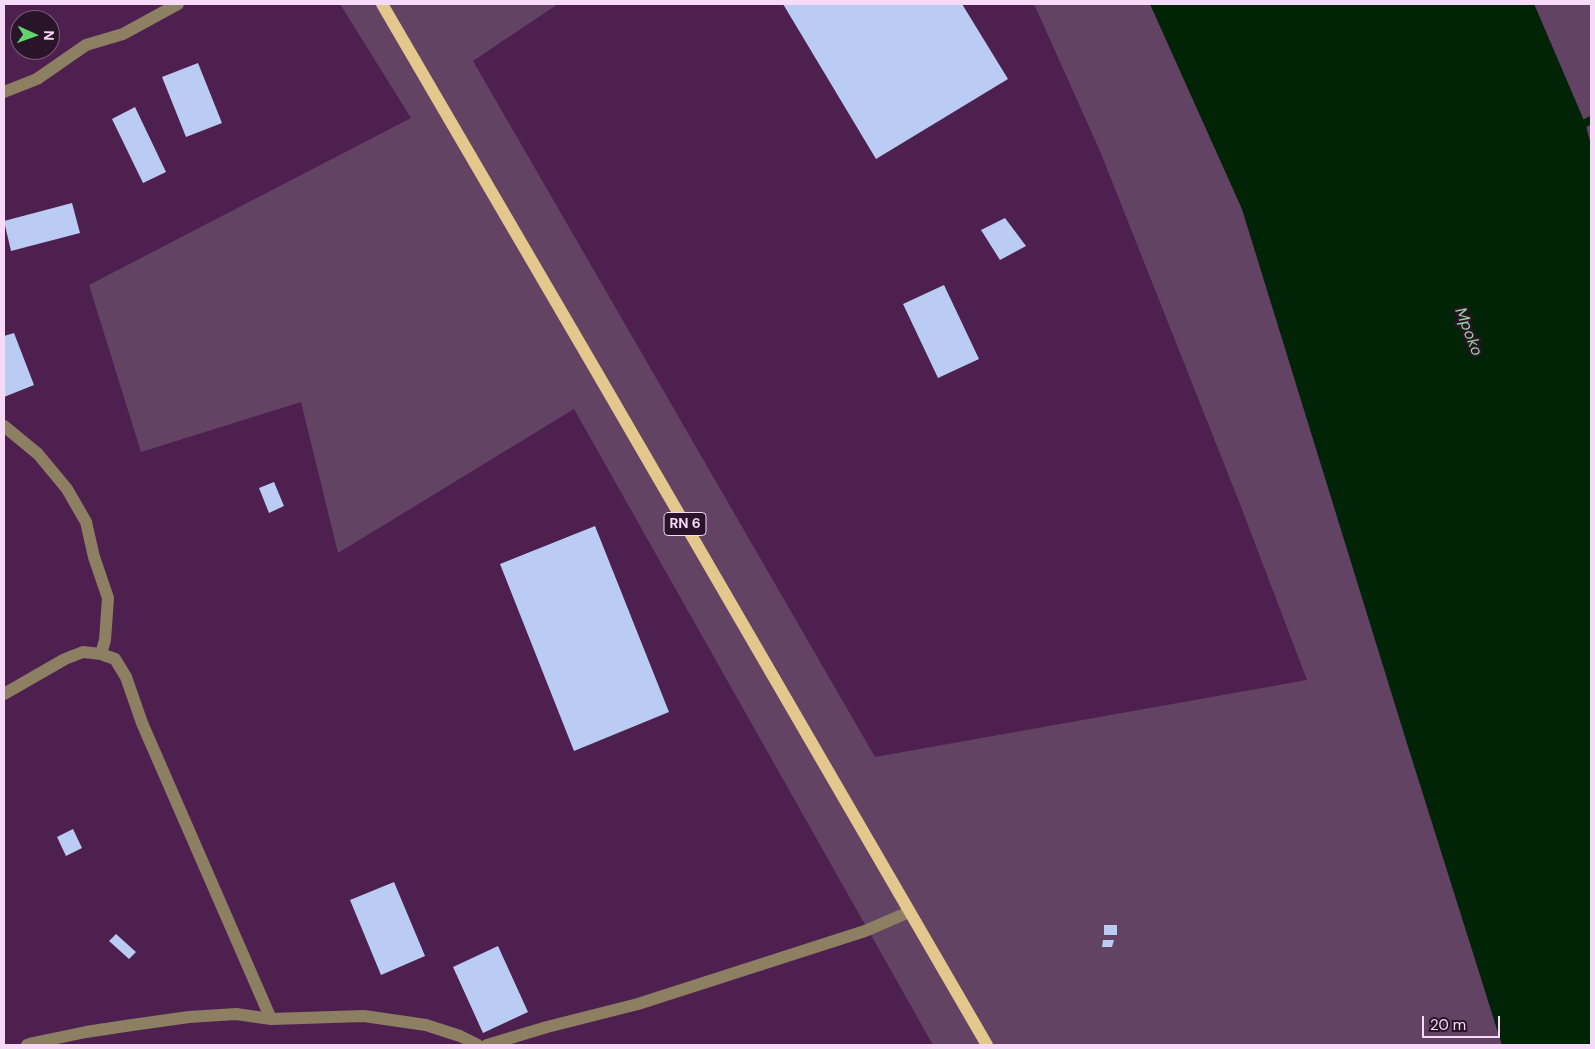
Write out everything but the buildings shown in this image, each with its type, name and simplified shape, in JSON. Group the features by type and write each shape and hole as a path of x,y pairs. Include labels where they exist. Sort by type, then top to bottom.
{"main road":[{"name":"RN 6","path":"382,4 987,1045"}],"street":[{"path":"4,92 37,79 86,45 123,34 178,4"},
{"path":"4,426 38,454 66,489 86,522 94,557 108,598 105,640 101,654"},
{"path":"4,694 65,659 83,652 101,654 115,659 126,677 142,724 271,1019"},
{"path":"487,1045 547,1027 638,1004 865,931 909,912"},
{"path":"27,1045 33,1042 86,1032 189,1017 236,1014 271,1019 364,1016 426,1025 460,1036 478,1045"}],"shaded area":[{"path":"340,4 558,4 473,61 875,757 1307,680 1240,504 1100,151 1034,4 1150,4 1242,209 1502,1045 933,1045 574,409 338,553 301,402 141,452 89,285 411,118"},
{"path":"1534,4 1591,4 1591,145 1585,123"}],"water":[{"name":"Mpoko","path":"1150,4 1534,4 1585,123 1591,145 1591,1045 1502,1045 1242,209"}],"waterway":[{"path":"1579,129 1591,120"}]}
